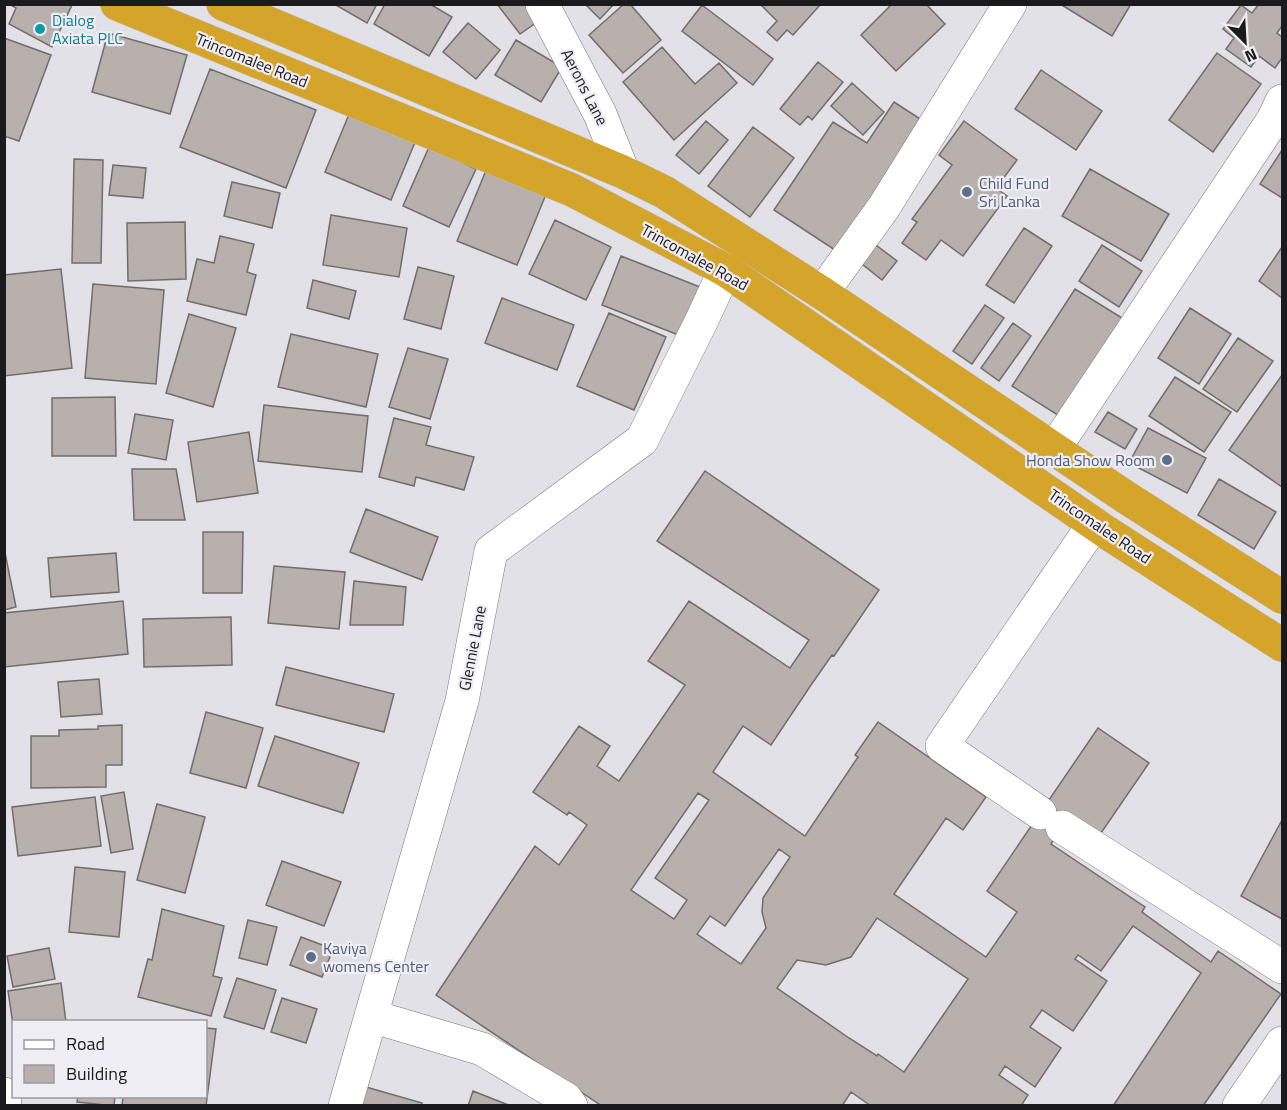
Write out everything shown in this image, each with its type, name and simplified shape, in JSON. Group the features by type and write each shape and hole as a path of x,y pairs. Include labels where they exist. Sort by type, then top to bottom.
{"highway":[{"name":"Trincomalee Road","path":"117,4 572,190 725,270 1094,524 1282,645"},
{"path":"223,4 623,172 664,192 822,292 1127,498 1282,597"}],"street":[{"name":"Aerons Lane","path":"542,4 600,114 623,172"},
{"path":"822,292 884,207 1010,4"},
{"path":"1054,449 1273,120 1282,101"},
{"name":"Glennie Lane","path":"345,1106 462,701 491,551 642,440 725,270"},
{"path":"1094,524 942,746 1051,820 1282,967"},
{"path":"370,1016 482,1049 566,1099 571,1106"},
{"path":"1239,1106 1282,1043"},
{"path":"4,1094 5,1106"}],"building":[{"name":"Dialog Axiata PLC","path":"9,4 72,5 52,47 9,24 16,8"},
{"path":"334,4 377,4 367,23"},
{"path":"385,4 430,4 452,17 429,56 374,24"},
{"path":"497,4 528,4 540,20 520,34"},
{"path":"585,4 614,4 600,19"},
{"path":"624,4 630,4 661,40 623,73 589,35"},
{"path":"760,4 821,4 793,35 787,30 777,41 767,32 777,21"},
{"path":"892,4 926,4 945,24 896,71 861,35"},
{"path":"1060,4 1131,4 1112,36"},
{"path":"1259,4 1282,4 1282,26 1277,33 1282,37 1282,58 1275,68 1259,56 1251,67 1226,49 1234,38 1223,29 1241,5 1252,13"},
{"path":"702,5 773,59 753,85 682,31"},
{"path":"468,23 500,50 476,79 443,52"},
{"path":"108,33 187,55 170,114 92,92"},
{"path":"4,38 51,55 19,141 4,136"},
{"path":"516,40 562,67 541,102 495,75"},
{"path":"662,47 695,84 719,63 737,83 674,140 623,82"},
{"path":"1217,53 1261,84 1213,152 1169,120"},
{"path":"818,62 843,82 812,120 808,116 800,125 780,109"},
{"path":"210,69 316,110 286,188 180,147"},
{"path":"1041,70 1102,111 1076,150 1015,109"},
{"path":"852,83 884,112 863,135 831,106"},
{"path":"894,102 928,124 841,254 774,210 833,122 867,143"},
{"path":"350,112 416,140 391,200 325,172"},
{"path":"706,121 728,140 699,174 676,155"},
{"name":"Child Fund Sri Lanka","path":"964,121 1017,160 996,188 1007,196 963,256 941,240 926,260 902,243 917,222 912,219 952,165 939,155"},
{"path":"753,127 794,158 750,217 708,186"},
{"path":"429,147 476,169 449,227 403,206"},
{"path":"1282,150 1282,198 1260,184"},
{"path":"74,159 103,160 101,263 72,263"},
{"path":"113,165 146,168 143,198 109,195"},
{"path":"487,168 547,192 517,265 457,241"},
{"path":"1090,169 1169,214 1141,261 1062,216"},
{"path":"232,182 280,193 272,228 224,216"},
{"path":"331,215 407,228 399,277 323,265"},
{"path":"555,220 611,247 586,300 529,274"},
{"path":"185,222 186,279 128,281 127,223"},
{"path":"1024,228 1052,246 1014,303 986,285"},
{"path":"220,236 254,244 247,272 256,275 246,315 187,301 197,259 214,263"},
{"path":"876,245 897,261 882,280 862,264"},
{"path":"1102,245 1142,271 1119,307 1079,281"},
{"path":"1282,247 1282,298 1259,281"},
{"path":"621,256 700,287 681,336 602,305"},
{"path":"418,267 454,276 441,329 404,319"},
{"path":"61,269 72,368 4,376 4,275"},
{"path":"313,280 356,291 349,319 307,308"},
{"path":"93,284 164,290 156,384 85,378"},
{"path":"1075,289 1127,321 1064,419 1012,386"},
{"path":"502,298 574,325 557,370 485,343"},
{"path":"985,305 1004,318 972,364 953,351"},
{"path":"1190,308 1231,334 1199,384 1158,358"},
{"path":"609,313 666,337 634,410 577,386"},
{"path":"189,314 236,328 213,407 166,393"},
{"path":"1013,323 1031,336 999,381 981,368"},
{"path":"291,334 378,354 366,407 278,387"},
{"path":"1238,338 1273,361 1237,412 1203,389"},
{"path":"408,348 448,359 430,419 389,407"},
{"path":"1282,375 1282,487 1229,450"},
{"path":"1175,377 1231,412 1204,452 1149,416"},
{"path":"115,397 116,456 52,456 52,398"},
{"path":"264,405 368,416 362,472 258,461"},
{"path":"1108,412 1137,429 1125,449 1095,432"},
{"path":"135,414 173,420 166,460 128,453"},
{"path":"394,418 431,427 426,445 474,457 464,490 416,477 414,486 379,477"},
{"name":"Honda Show Room","path":"1148,428 1206,458 1187,493 1129,463"},
{"path":"249,432 258,493 197,502 188,442"},
{"path":"132,469 176,469 185,520 134,520"},
{"path":"705,471 879,590 771,745 743,726 713,772 805,836 858,757 855,755 878,722 986,797 963,830 946,818 894,894 986,957 1017,912 987,891 1098,728 1149,763 1099,836 1069,816 1051,844 1145,907 1142,912 1211,962 1218,951 1281,994 1203,1106 1113,1106 1201,973 1133,926 1101,971 1078,955 1075,959 1107,981 1073,1031 1042,1010 1030,1027 1061,1048 1035,1087 1005,1066 999,1075 1028,1095 1021,1106 871,1106 851,1092 842,1106 602,1106 436,995 535,846 559,865 587,825 569,812 567,815 533,792 579,726 610,746 597,766 619,781 685,685 648,661 689,601 790,668 809,640 657,541","holes":["698,793 709,800 655,878 687,900 674,919 631,890","779,849 790,857 763,898 762,912 766,928 741,964 697,934 710,916 725,926","877,918 968,979 904,1072 849,1038 777,988 797,960 826,965 851,957"]},
{"path":"1219,479 1276,512 1254,549 1198,515"},
{"path":"366,509 438,537 422,580 350,552"},
{"path":"203,532 243,532 242,593 203,593"},
{"path":"4,548 16,607 4,610"},
{"path":"116,553 119,592 51,597 48,558"},
{"path":"274,566 345,572 339,629 268,623"},
{"path":"354,581 406,587 403,625 350,625"},
{"path":"123,601 128,654 4,667 4,613"},
{"path":"231,617 232,665 144,667 143,619"},
{"path":"286,667 394,694 384,732 276,705"},
{"path":"99,679 102,714 61,717 58,682"},
{"path":"206,712 263,728 246,788 190,773"},
{"path":"122,725 122,765 106,765 106,787 31,788 31,736 59,736 59,730 98,729 98,726"},
{"path":"275,736 359,763 343,813 258,786"},
{"path":"124,792 133,849 111,853 101,796"},
{"path":"95,797 101,846 18,856 12,807"},
{"path":"157,804 205,817 185,893 137,880"},
{"path":"1282,820 1282,919 1241,896"},
{"path":"282,861 341,882 324,926 266,905"},
{"path":"75,867 125,872 119,937 69,932"},
{"path":"162,909 224,926 213,976 222,978 211,1016 138,997 148,959 152,960"},
{"path":"248,920 277,927 267,965 239,958"},
{"name":"Kaviya womens Center","path":"301,937 333,949 322,977 290,965"},
{"path":"49,948 55,979 13,987 7,956"},
{"path":"237,978 276,990 264,1029 224,1017"},
{"path":"61,983 66,1020 12,1020 8,991"},
{"path":"282,998 317,1009 306,1043 271,1032"},
{"path":"207,1028 216,1029 206,1106 122,1106 123,1098 207,1098"},
{"path":"366,1087 422,1103 421,1106 361,1106"},
{"path":"473,1091 511,1106 468,1106"},
{"path":"78,1098 115,1098 114,1106 77,1102"}],"place":[{"name":"Dialog Axiata PLC","path":"40,29"},
{"name":"Child Fund Sri Lanka","path":"967,192"},
{"name":"Honda Show Room","path":"1167,460"},
{"name":"Kaviya womens Center","path":"311,957"}]}
